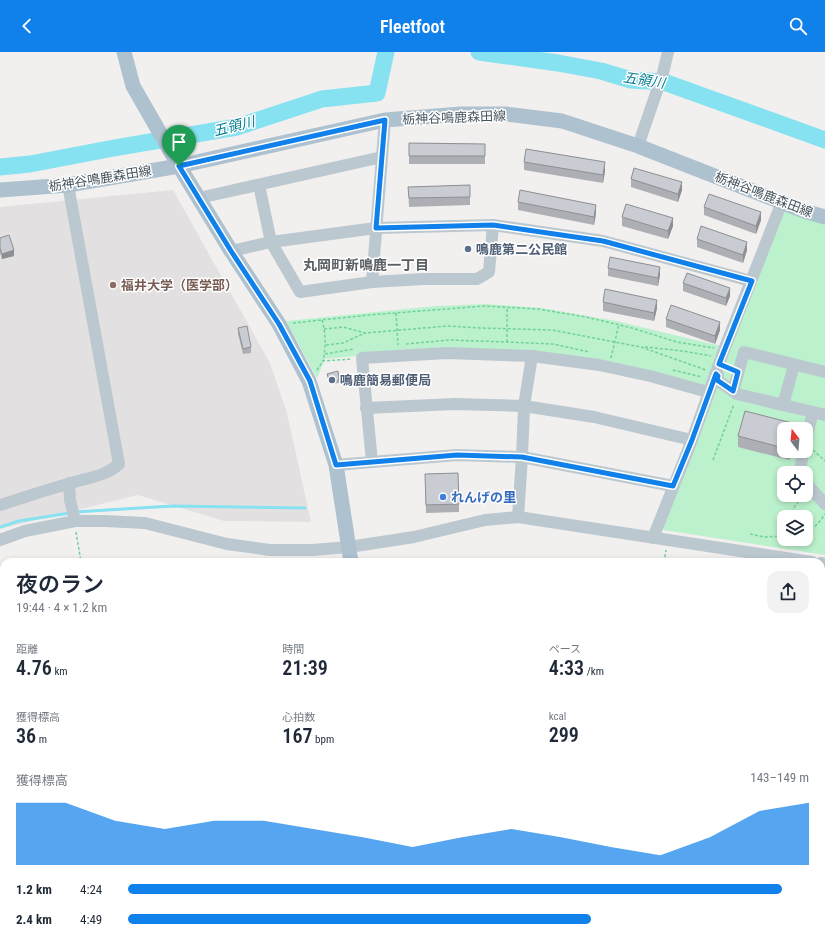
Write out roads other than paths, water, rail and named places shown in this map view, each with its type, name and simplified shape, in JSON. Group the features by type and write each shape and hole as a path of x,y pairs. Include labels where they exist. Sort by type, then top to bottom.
{"main road":[{"path":"124,52 134,86 170,152 231,251 279,324 310,381 336,465 350,558"},
{"name":"栃神谷鳴鹿森田線","path":"0,190 68,184 179,166 385,120 461,114 506,114 562,121 638,146 782,202 825,217"}],"street":[{"path":"638,146 663,73 668,52"},
{"path":"372,282 385,120"},
{"path":"199,198 382,157"},
{"path":"0,505 112,471 119,464 68,184"},
{"path":"259,185 270,242 300,292 372,282 424,279 477,279 489,272 493,225"},
{"path":"653,538 692,440 708,392 782,202"},
{"path":"231,251 270,242 376,228 493,225 603,241 752,281"},
{"path":"735,392 738,372 744,352 825,372"},
{"path":"372,462 362,358 447,353 532,356 610,367 708,392"},
{"path":"518,517 524,406 532,356"},
{"path":"720,361 743,356"},
{"path":"720,361 738,372"},
{"path":"720,361 717,380 735,392 825,415"},
{"path":"783,405 794,365"},
{"path":"366,408 455,404 524,406 594,417 692,440"},
{"path":"811,422 813,412"},
{"path":"336,465 457,455 522,457 673,486"},
{"path":"69,483 70,500 75,521"},
{"path":"813,491 825,504"},
{"path":"0,540 26,531 75,521 105,521 145,523 227,544 270,550 312,550 349,547 414,537 485,520 518,517 786,558"}],"waterway":[{"name":"五領川","path":"0,167 30,164 237,127 322,99 377,93 386,52"},
{"name":"五領川","path":"479,52 558,63 601,71 631,80 664,82 825,140"},
{"path":"75,512 172,506 305,508"},
{"path":"0,527 19,521 70,513"}],"place":[{"name":"鳴鹿第二公民館","path":"468,249"},
{"name":"福井大学（医学部）","path":"113,285"},
{"name":"鳴鹿簡易郵便局","path":"332,380"},
{"name":"れんげの里","path":"443,497"}],"district":[{"name":"丸岡町新鳴鹿一丁目","path":"366,265"}]}
